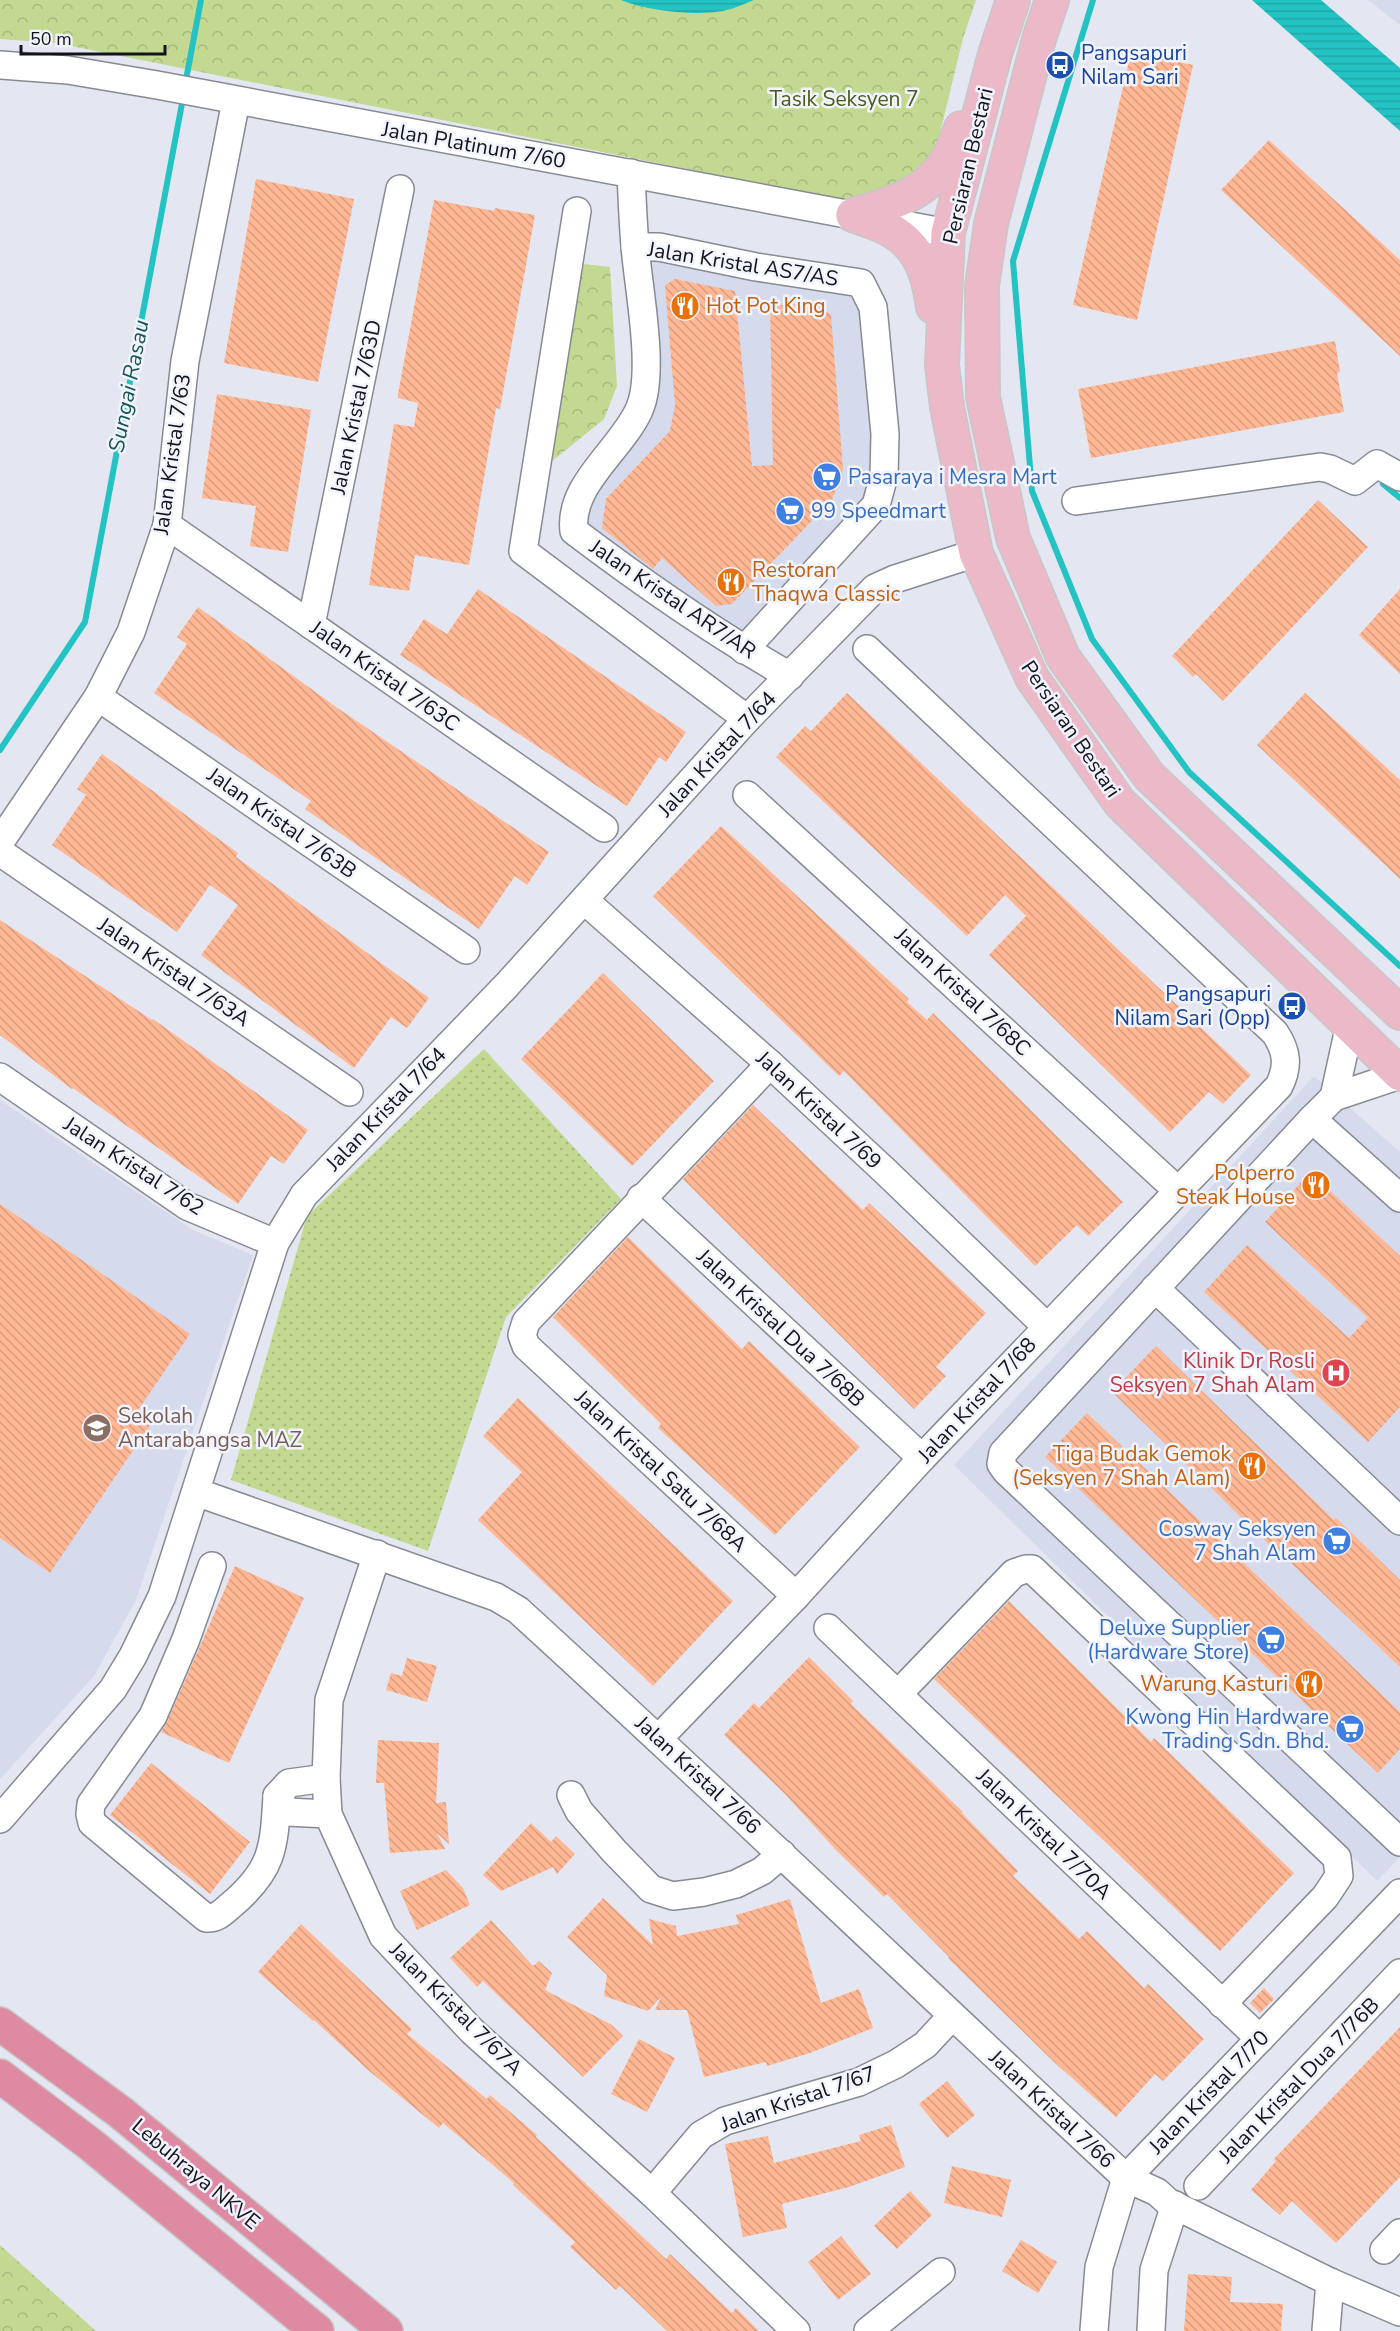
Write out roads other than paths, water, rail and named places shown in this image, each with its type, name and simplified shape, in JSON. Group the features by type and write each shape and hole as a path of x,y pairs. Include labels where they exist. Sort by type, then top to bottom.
{"highway":[{"name":"Lebuhraya NKVE","path":"0,2024 120,2112 386,2331"},
{"name":"Lebuhraya NKVE","path":"0,2076 90,2144 317,2331"}],"main road":[{"name":"Persiaran Bestari","path":"1013,0 995,54 948,233 942,365 947,407 976,553 1032,678 1120,803 1400,1075"},
{"name":"Persiaran Bestari","path":"1052,0 1039,39 991,224 982,286 983,397 1013,538 1063,657 1149,776 1400,1013"},
{"path":"948,233 966,220 978,195 992,138 1007,95 1039,39"},
{"path":"853,215 906,198 930,183 948,158 995,54"},
{"path":"853,215 893,231 917,253 930,285 942,365"}],"street":[{"name":"Jalan Platinum 7/60","path":"0,65 68,69 948,233"},
{"name":"Jalan Kristal 7/63","path":"0,842 98,697 131,632 167,525 184,361 236,101"},
{"name":"Jalan Kristal AR7/AR","path":"631,173 635,247 643,317 646,369 644,389 640,409 576,502 573,518 574,531 648,586 744,650 790,676"},
{"name":"Jalan Kristal 7/63D","path":"311,625 400,189"},
{"path":"577,211 523,551 747,719"},
{"name":"Jalan Kristal AS7/AS","path":"635,247 659,247 756,267 861,283 873,307 885,434 884,476 876,505 744,650"},
{"path":"1076,501 1320,467 1330,469 1354,481 1389,471"},
{"name":"Jalan Kristal 7/63C","path":"167,525 604,828"},
{"name":"Jalan Kristal 7/64","path":"0,1819 113,1689 133,1656 162,1596 275,1243 304,1195 506,986 747,719 875,588 895,579 976,553"},
{"name":"Jalan Kristal 7/68","path":"659,1738 796,1596 922,1458 1177,1190 1280,1086 1286,1073 1287,1059 1283,1045 1275,1033 867,649"},
{"name":"Jalan Kristal 7/63B","path":"98,697 465,950"},
{"name":"Jalan Kristal 7/68C","path":"747,795 1177,1190"},
{"name":"Jalan Kristal 7/63A","path":"0,852 349,1092"},
{"name":"Jalan Kristal 7/69","path":"584,900 770,1064 894,1179 1047,1327"},
{"path":"1334,1097 1350,1024"},
{"path":"640,1198 770,1064"},
{"path":"1396,1829 1001,1464 1003,1453 1334,1097 1400,1075"},
{"name":"Jalan Kristal 7/62","path":"0,1077 187,1206 275,1243"},
{"path":"1312,1119 1400,1198"},
{"name":"Jalan Kristal Satu 7/68A","path":"640,1198 526,1322 522,1335 526,1346 796,1596"},
{"name":"Jalan Kristal Dua 7/68B","path":"640,1198 922,1458"},
{"path":"1155,1288 1400,1521"},
{"name":"Jalan Kristal 7/66","path":"196,1492 496,1597 518,1610 659,1738 1126,2178 1330,2282 1400,2313"},
{"name":"Jalan Kristal 7/67A","path":"378,1554 329,1700 326,1778 328,1814 383,1936 472,2031 652,2193 796,2331"},
{"path":"212,1566 186,1639 153,1716 91,1804 92,1823 206,1918 211,1918 218,1916 239,1899 266,1868 274,1840 277,1796 289,1783 326,1778"},
{"path":"897,1694 1014,1573 1032,1569 1337,1858 1339,1876 1325,1897 1222,2004"},
{"name":"Jalan Kristal 7/70A","path":"828,1628 1260,2039"},
{"path":"571,1795 579,1811 590,1825 651,1889 673,1896 704,1892 736,1884 762,1871 782,1854"},
{"path":"277,1796 287,1812 328,1814"},
{"name":"Jalan Kristal 7/70","path":"1094,2331 1099,2267 1126,2178 1400,1893"},
{"name":"Jalan Kristal Dua 7/76B","path":"1198,2186 1400,1973"},
{"name":"Jalan Kristal 7/67","path":"652,2193 701,2135 725,2121 859,2082 896,2064 925,2045 952,2016"},
{"path":"1151,2331 1154,2271 1175,2205"},
{"path":"868,2331 941,2271"},
{"path":"1326,2331 1330,2282"}],"water":[{"path":"621,0 754,0 727,10 685,13 657,10"},
{"path":"1252,0 1321,0 1400,68 1400,131"}],"waterway":[{"name":"Sungai Rasau","path":"185,85 201,0"},
{"path":"1093,0 1013,261 1032,491 1092,639 1189,772 1400,966"},
{"name":"Sungai Rasau","path":"0,750 85,622 183,98"},
{"path":"1383,484 1400,498"}],"place":[{"name":"Pangsapuri Nilam Sari","path":"1060,65"},
{"name":"Hot Pot King","path":"685,306"},
{"name":"Pasaraya i Mesra Mart","path":"827,477"},
{"name":"99 Speedmart","path":"790,511"},
{"name":"Restoran Thaqwa Classic","path":"731,582"},
{"name":"Pangsapuri Nilam Sari (Opp)","path":"1292,1006"},
{"name":"Polperro Steak House","path":"1316,1185"},
{"name":"Klinik Dr Rosli Seksyen 7 Shah Alam","path":"1336,1373"},
{"name":"Sekolah Antarabangsa MAZ","path":"97,1428"},
{"name":"Tiga Budak Gemok (Seksyen 7 Shah Alam)","path":"1252,1466"},
{"name":"Cosway Seksyen 7 Shah Alam","path":"1337,1541"},
{"name":"Deluxe Supplier (Hardware Store)","path":"1271,1640"},
{"name":"Warung Kasturi","path":"1309,1684"},
{"name":"Kwong Hin Hardware Trading Sdn. Bhd.","path":"1350,1729"}],"park label":[{"name":"Tasik Seksyen 7","path":"844,99"}]}
